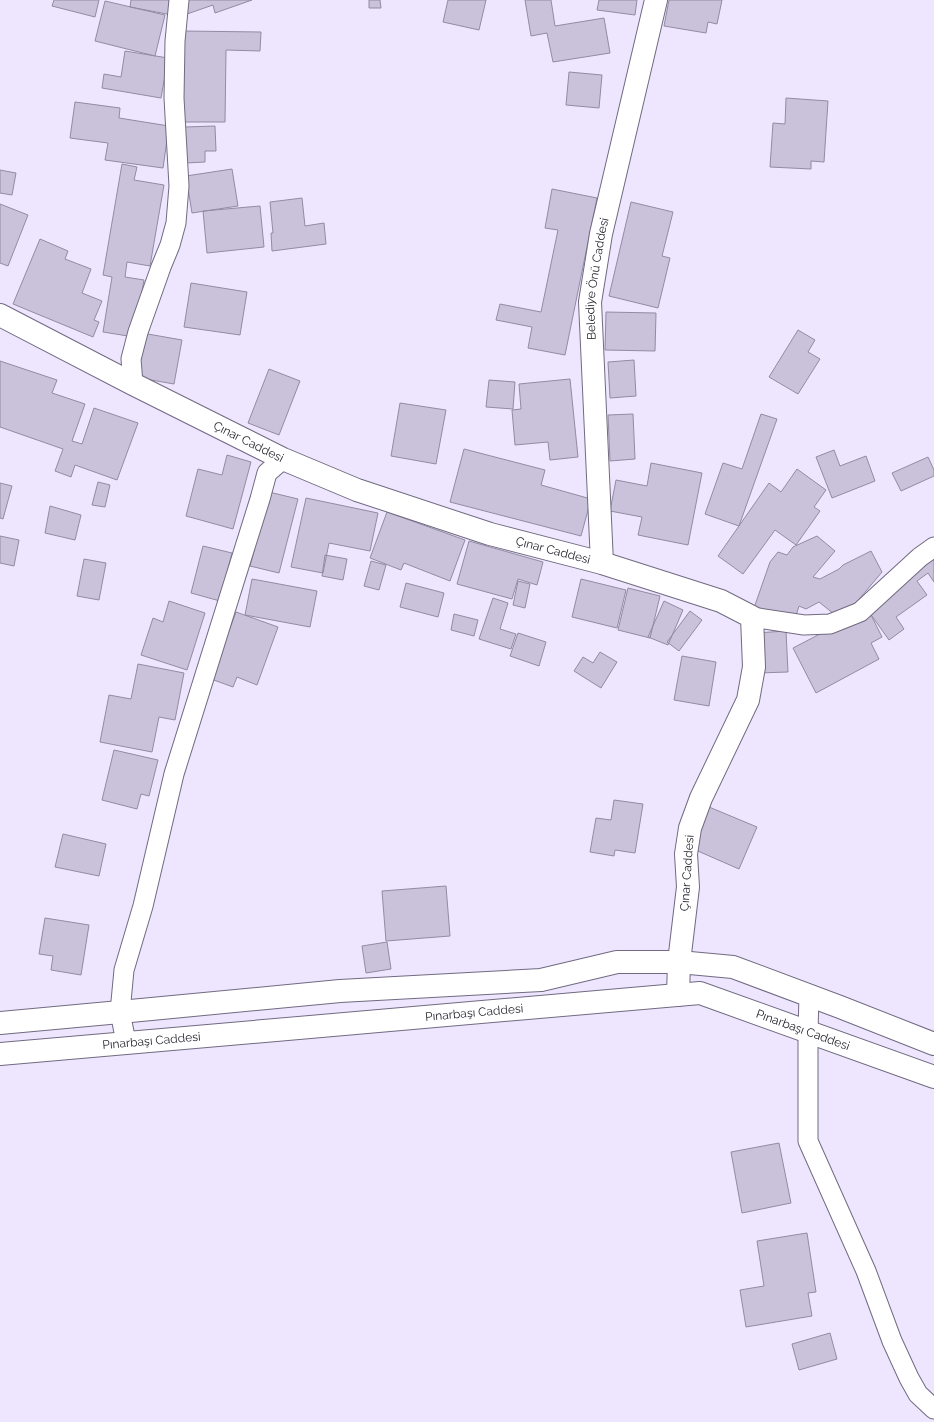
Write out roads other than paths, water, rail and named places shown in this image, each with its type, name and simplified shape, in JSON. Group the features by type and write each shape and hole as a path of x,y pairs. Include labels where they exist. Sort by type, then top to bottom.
{"street":[{"path":"133,384 131,359 134,346 161,266 170,245 176,223 179,186 174,98 175,41 179,15 179,0"},
{"name":"Belediye Önü Caddesi","path":"602,563 590,302 601,234 656,0"},
{"name":"Çınar Caddesi","path":"0,315 283,459 357,490 490,534 602,563 721,601 752,617 754,667 748,700 701,798 690,828 686,854 688,887 679,962 678,995"},
{"path":"126,1042 120,1012 124,970 143,906 174,774 247,542 267,473 283,459"},
{"path":"752,617 804,625 830,624 860,612 920,557 934,547"},
{"path":"0,1023 340,990 541,980 617,962 679,962 734,967 934,1044"},
{"name":"Pınarbaşı Caddesi","path":"0,1054 700,993 934,1077"},
{"path":"810,995 808,1032 808,1141 866,1271 892,1341 909,1378 918,1394 934,1409"}]}
